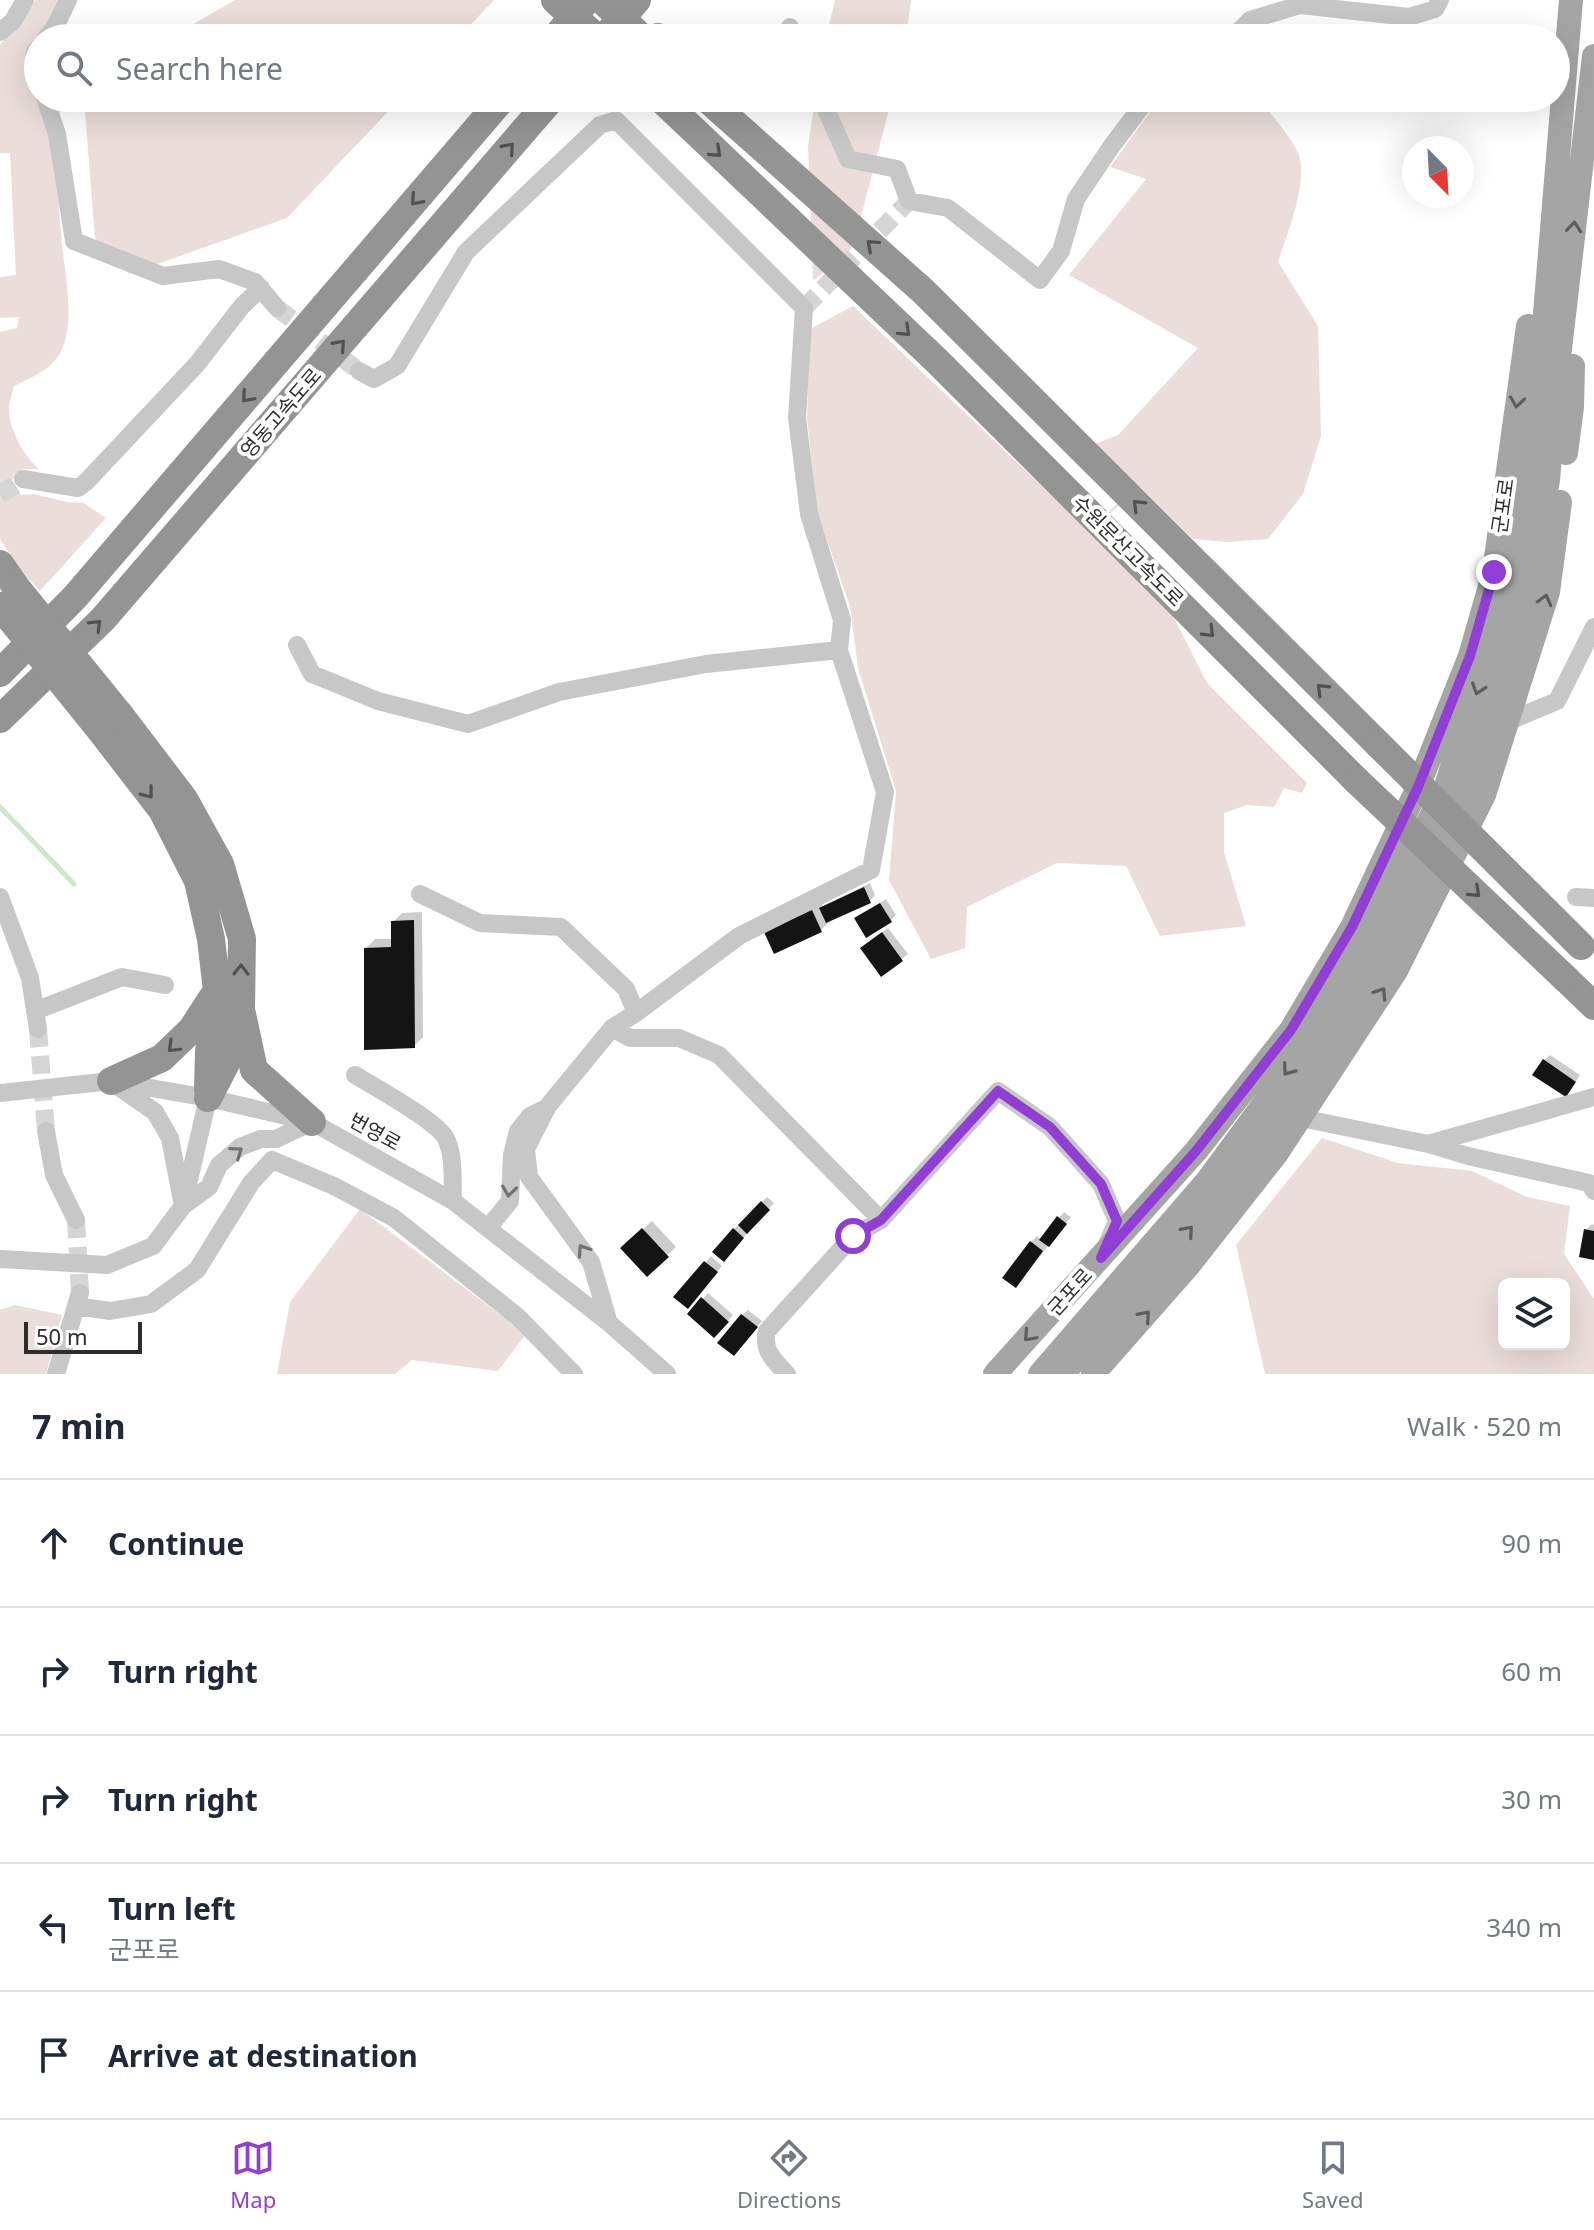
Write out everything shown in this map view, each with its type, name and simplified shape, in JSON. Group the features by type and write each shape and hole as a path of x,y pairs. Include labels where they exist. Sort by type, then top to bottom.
{"highway":[{"path":"555,0 582,24"},
{"path":"567,24 587,0"},
{"path":"602,0 634,24"},
{"path":"627,0 643,24"},
{"path":"616,24 637,0"},
{"name":"영동고속도로","path":"0,673 75,597 491,112"},
{"name":"영동고속도로","path":"0,719 103,619 540,112"},
{"name":"수원문산고속도로","path":"675,112 937,361 1357,781 1594,1006"},
{"name":"수원문산고속도로","path":"722,112 923,291 1588,952"},
{"path":"0,564 6,599 110,723 184,799 220,864 242,939 241,1008 254,1070 312,1122"},
{"path":"110,723 162,810 198,881 211,939 217,991 209,1052 208,1098"},
{"path":"111,1081 162,1058 192,1029 217,991"},
{"path":"208,1098 227,1061 241,1008"}],"main road":[{"name":"군포로","path":"1569,24 1571,0"},
{"name":"군포로","path":"1063,1374 1236,1176 1309,1074 1370,976 1427,869 1463,785 1488,721 1530,584 1548,480 1593,71"},
{"name":"군포로","path":"1040,1374 1207,1181 1313,1037 1375,931 1446,786 1511,579 1532,470 1561,112"},
{"name":"군포로","path":"995,1374 1196,1151 1291,1030 1352,927 1418,787 1470,656 1494,572 1528,326 1531,264 1557,160"},
{"name":"군포로","path":"1093,1374 1189,1265 1301,1118 1396,971 1484,795 1548,592 1572,407 1573,352 1565,305"}],"street":[{"path":"0,32 13,21 25,0"},
{"path":"56,24 68,0"},
{"path":"1246,24 1250,20 1300,5 1409,17 1435,9 1440,0"},
{"path":"50,112 57,134 74,241 163,276 219,269 255,282 277,308"},
{"path":"827,112 848,159 897,169 909,201 948,208 1040,280 1061,251 1076,199 1138,112"},
{"path":"359,371 374,379 397,366 466,252 600,125 616,120 804,308 797,418 809,514 842,620 839,650 885,792 871,870 739,936 612,1028 548,1106 526,1149 529,1177 591,1262 609,1323"},
{"path":"23,479 78,488 86,482 197,364 242,306 261,288"},
{"path":"1507,722 1557,701 1594,627"},
{"path":"297,645 312,674 378,701 468,724 559,692 706,664 839,650"},
{"path":"420,894 480,923 561,927 626,989 636,1013"},
{"path":"0,897 30,978 36,1020 122,977 165,985"},
{"path":"612,1028 630,1038 679,1038 719,1055 881,1220"},
{"path":"355,1075 444,1135 450,1153 453,1201"},
{"path":"111,1081 155,1112 170,1138 183,1206"},
{"name":"번영로","path":"0,1093 111,1081 208,1098 312,1122 453,1201 609,1323 667,1374"},
{"path":"787,1374 769,1356 764,1340 767,1331 853,1236 881,1220 998,1091 1050,1127 1101,1184 1117,1221 1101,1258"},
{"path":"1428,1144 1594,1097"},
{"path":"183,1206 208,1098"},
{"path":"488,1228 510,1201 512,1155 518,1131 530,1116 548,1106"},
{"path":"1301,1118 1428,1144 1589,1183 1594,1191"},
{"path":"0,1259 107,1265 153,1246 183,1206 209,1187 219,1165 240,1147 261,1139 276,1139 312,1122"},
{"path":"46,1131 54,1175 76,1220"},
{"path":"56,1374 78,1299 110,1311 151,1304 197,1270 251,1183 272,1160 276,1139"},
{"path":"272,1160 334,1186 394,1218 518,1317 574,1374"}],"shaded area":[{"path":"36,0 63,0 48,24 24,24 24,112 42,112 53,147 68,296 68,328 65,342 55,360 39,374 14,386 9,405 11,423 22,449 39,469 23,469 12,480 21,495 34,494 84,503 106,518 40,591 20,570 0,539 0,332 17,328 19,317 0,318 0,277 16,275 10,153 0,153 0,45"},
{"path":"235,0 494,0 471,24 193,24"},
{"path":"835,0 911,0 908,24 829,24"},
{"path":"85,112 388,112 287,218 129,274 95,238"},
{"path":"813,112 888,112 853,247 813,281 808,147"},
{"path":"1150,112 1269,112 1294,145 1300,159 1298,197 1278,262 1318,326 1321,436 1303,494 1268,539 1228,542 1193,539 1140,487 1090,531 1172,614 1207,683 1307,783 1302,793 1284,788 1274,807 1247,805 1224,813 1224,852 1246,926 1160,936 1126,866 1057,863 967,907 965,948 931,959 889,880 896,791 858,668 850,606 817,512 807,418 810,329 853,306 1088,530 1137,486 1095,444 1118,435 1198,348 1069,275 1146,179 1110,167"},
{"path":"1322,1138 1398,1163 1472,1171 1527,1197 1570,1206 1564,1254 1594,1299 1594,1374 1265,1374 1236,1245"},
{"path":"360,1209 526,1334 498,1371 412,1360 395,1374 277,1374 290,1302"},
{"path":"15,1305 62,1315 46,1374 0,1374 0,1310"}],"building":[{"path":"864,887 871,903 826,923 819,908"},
{"path":"880,903 892,922 866,938 854,918"},
{"path":"812,910 822,932 774,954 764,932"},
{"path":"414,920 415,1048 364,1050 364,948 391,947 391,921"},
{"path":"882,932 903,961 881,977 860,948"},
{"path":"1543,1059 1576,1082 1566,1097 1532,1075"},
{"path":"761,1201 770,1210 747,1234 738,1225"},
{"path":"1057,1216 1067,1224 1049,1247 1039,1240"},
{"path":"642,1228 669,1257 647,1277 620,1248"},
{"path":"733,1228 744,1238 724,1262 712,1252"},
{"path":"1584,1229 1594,1231 1594,1260 1579,1257"},
{"path":"1030,1241 1043,1251 1016,1288 1002,1278"},
{"path":"704,1261 718,1272 688,1309 673,1297"},
{"path":"701,1297 729,1322 714,1338 687,1314"},
{"path":"741,1314 758,1327 734,1356 717,1343"}],"waterway":[{"path":"0,807 74,884"}],"tunnel":[{"path":"804,308 909,201"},
{"path":"277,308 359,371"},
{"path":"0,495 23,479"},
{"path":"38,1029 46,1131"},
{"path":"76,1220 80,1293"}],"route":[{"path":"853,1236 881,1220 998,1091 1050,1127 1101,1184 1117,1221 1101,1258 1196,1151 1291,1030 1352,927 1418,787 1470,656 1494,572"}]}
